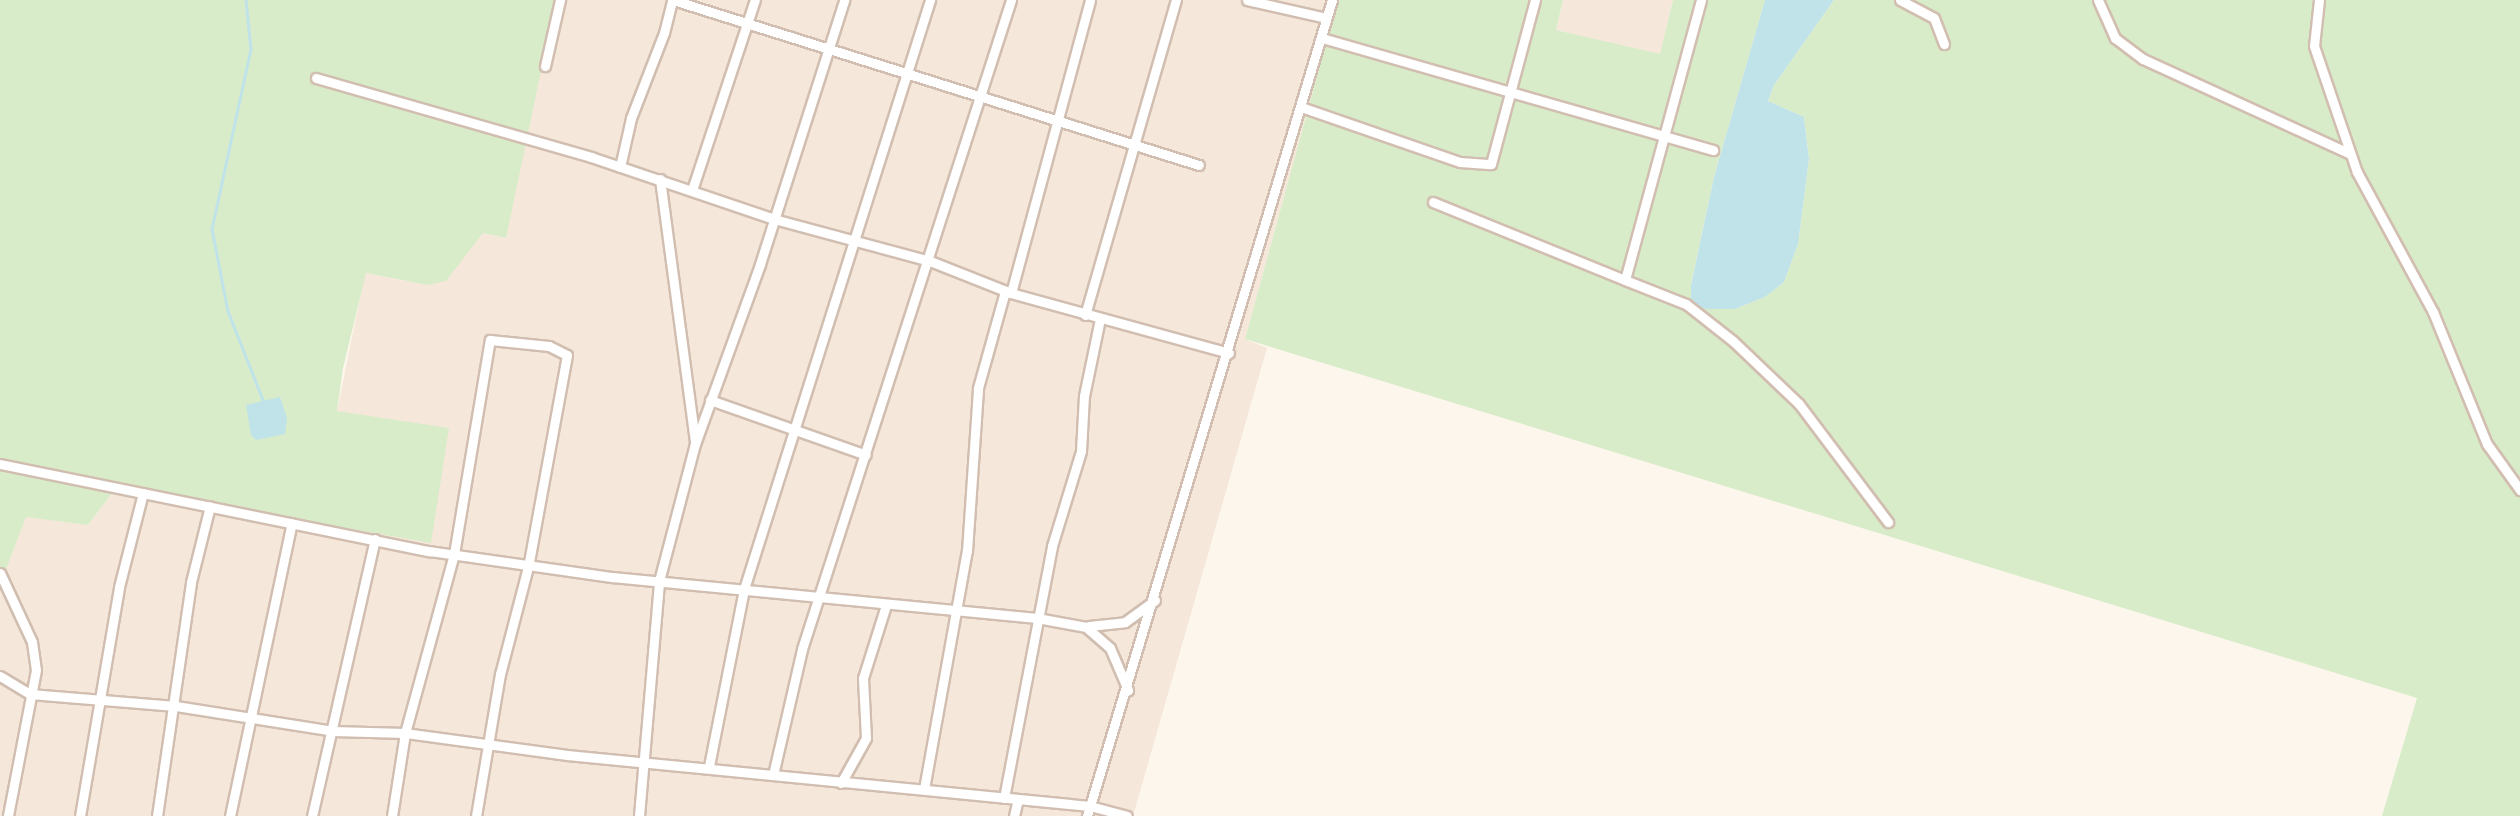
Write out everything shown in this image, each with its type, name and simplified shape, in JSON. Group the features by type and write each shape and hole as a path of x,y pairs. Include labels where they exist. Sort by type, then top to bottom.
{"street":[{"path":"545,66 560,0"},
{"path":"620,167 632,118 664,33 672,0 1199,164"},
{"path":"692,190 755,0"},
{"path":"639,816 659,581 695,444 774,219 844,0"},
{"path":"709,766 744,588 930,0"},
{"path":"774,776 786,701 1011,0"},
{"path":"924,789 959,610 973,483 972,426 978,388 1058,122 1090,0"},
{"path":"1085,315 1176,0"},
{"path":"1248,0 1326,18"},
{"path":"1089,811 1332,0"},
{"path":"1301,107 1460,162 1491,164 1536,0"},
{"path":"1625,280 1701,0"},
{"path":"1900,0 1934,18 1944,44"},
{"path":"2098,0 2115,38 2134,54 2339,145 2351,156"},
{"path":"2318,0 2314,46 2351,156 2433,312 2487,444 2520,490"},
{"path":"1322,38 1713,150"},
{"path":"316,78 660,179 774,219 930,262 1008,292 1229,353"},
{"path":"660,179 695,444"},
{"path":"1432,202 1686,304 1799,404 1888,522"},
{"path":"1004,798 1037,618 1082,451 1084,396 1100,319"},
{"path":"392,816 405,733 454,554 490,340 548,346 567,355 530,563 487,743 476,816"},
{"path":"710,400 866,455"},
{"path":"0,464 375,540 659,581 1037,618 1086,627 1125,622 1155,600"},
{"path":"80,816 102,702 118,587 143,493"},
{"path":"157,816 191,582 210,506"},
{"path":"230,816 292,523"},
{"path":"312,816 375,540"},
{"path":"0,573 32,642 36,670 8,816"},
{"path":"841,783 866,738 863,678 886,605"},
{"path":"1086,627 1110,648 1128,690"},
{"path":"1,680 30,694 176,706 333,731 405,733 774,776 1018,799 1128,816"},
{"path":"1014,816 1018,799"}],"shaded area":[{"path":"556,0 1338,0 1245,339 1267,348 1133,816 0,816 0,585 26,516 88,525 116,488 337,411 365,273 427,285 483,233 505,238"},
{"path":"1563,0 1673,0 1660,55 1556,30"}],"green space":[{"path":"0,0 556,0 506,238 483,233 446,281 427,285 366,273 343,368 337,411 449,428 431,543 116,488 88,525 26,517 0,585"},
{"path":"1338,0 1563,0 1556,30 1660,54 1673,0 1765,0 1714,177 1691,284 1691,305 1735,309 1765,297 1784,282 1798,244 1809,159 1804,117 1768,101 1774,85 1834,0 2520,0 2520,816 2382,816 2417,698 1245,339"}],"water":[{"path":"1765,0 1834,0 1774,85 1768,101 1804,117 1809,159 1798,244 1784,282 1765,297 1735,309 1706,309 1691,305 1691,285 1714,177"},
{"path":"280,397 287,418 285,434 256,440 251,435 246,405"}],"waterway":[{"path":"246,0 251,49 212,229 228,311 263,400"}]}
